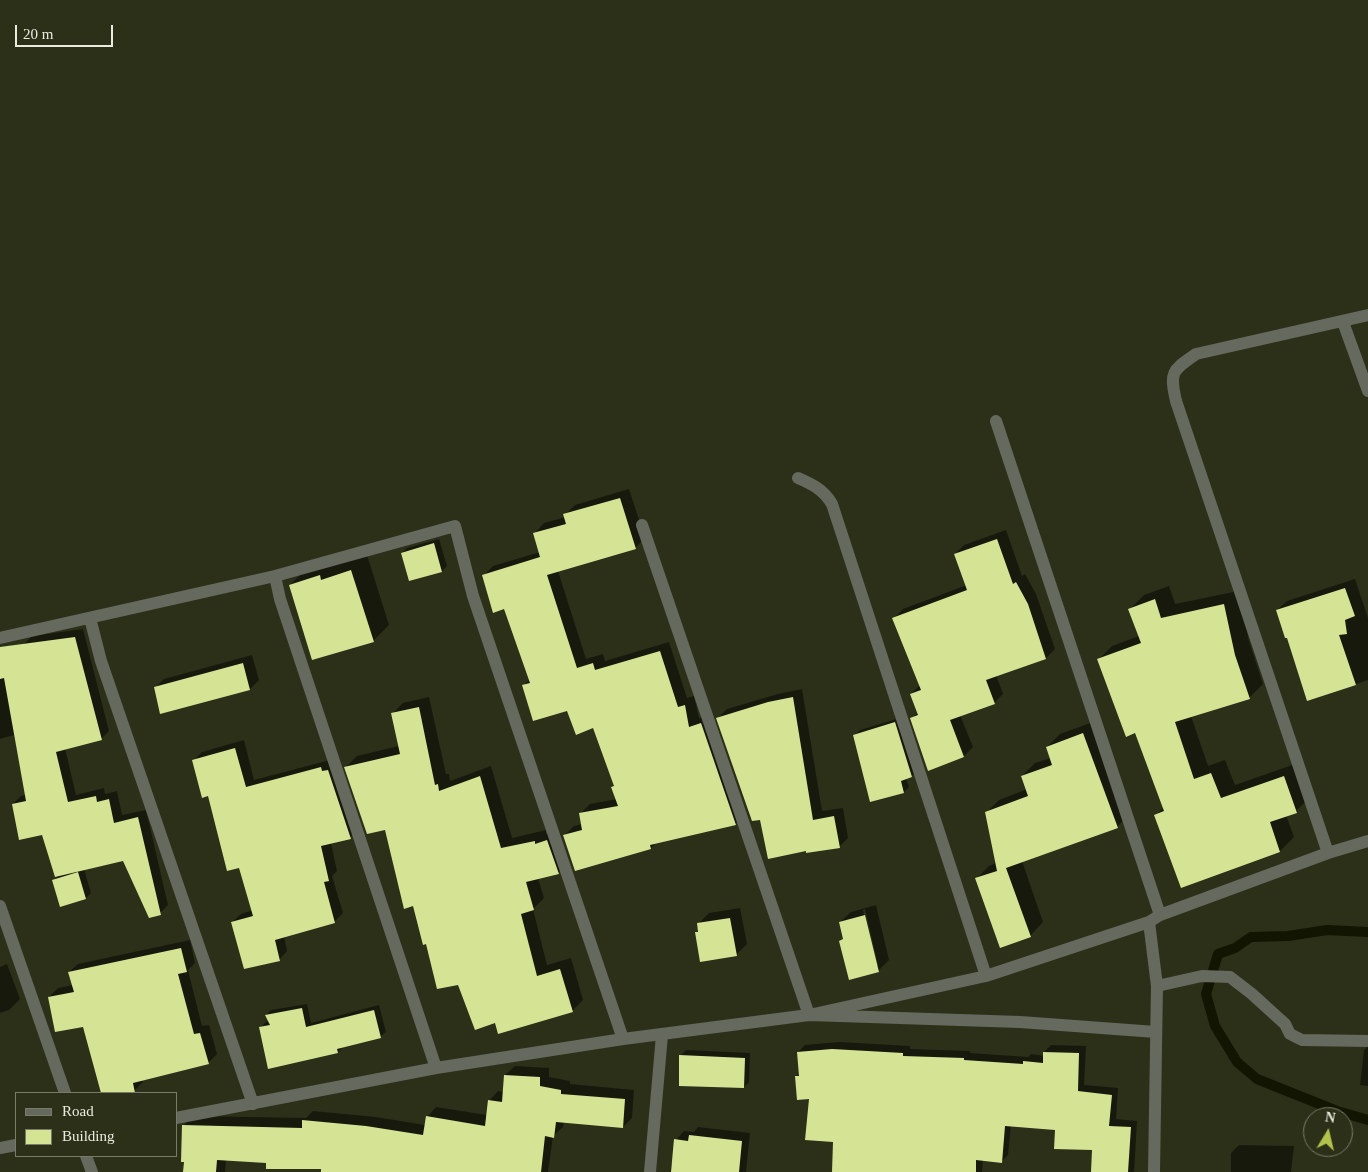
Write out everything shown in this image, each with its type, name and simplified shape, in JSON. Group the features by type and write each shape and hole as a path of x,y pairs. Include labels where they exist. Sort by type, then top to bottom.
{"street":[{"path":"1328,853 1179,410 1172,383 1176,368 1196,354 1368,315"},
{"path":"1342,322 1368,391"},
{"path":"996,421 1160,915"},
{"path":"798,478 812,484 826,494 832,504 986,976"},
{"path":"642,525 809,1015"},
{"path":"0,638 274,576 455,526 473,596 623,1039"},
{"path":"274,576 436,1068"},
{"path":"90,618 101,661 253,1104"},
{"path":"178,1118 436,1068 623,1039 809,1015 986,976 1148,922 1160,915 1328,853 1368,841"},
{"path":"0,906 65,1092"},
{"path":"1148,922 1157,986 1154,1172"},
{"path":"1157,986 1202,976 1230,977 1285,1024 1290,1034 1302,1040 1368,1041"},
{"path":"809,1015 1020,1022 1156,1032"},
{"path":"650,1172 662,1035"},
{"path":"0,1148 15,1145"},
{"path":"86,1157 92,1172"}],"building":[{"path":"620,498 636,549 547,575 577,668 593,663 595,670 660,651 678,707 685,705 689,727 701,723 736,825 650,845 651,849 575,871 563,835 582,830 579,813 618,806 611,787 614,786 593,728 576,735 567,711 533,721 522,685 530,683 504,609 493,613 482,575 540,557 533,533 566,524 563,514"},
{"path":"997,539 1013,584 1016,582 1028,604 1046,659 986,680 995,704 950,720 964,757 928,771 910,718 918,715 910,694 921,690 892,618 967,590 954,554"},
{"path":"434,543 442,572 409,581 401,553"},
{"path":"351,570 374,642 312,660 289,585 320,575 321,580"},
{"path":"1345,588 1355,616 1345,620 1347,634 1339,635 1356,685 1307,701 1276,610"},
{"path":"1155,599 1161,618 1224,604 1235,655 1250,699 1175,722 1194,779 1211,773 1221,798 1284,776 1297,813 1270,822 1280,852 1181,888 1154,815 1164,811 1135,733 1126,737 1097,659 1141,643 1128,609"},
{"path":"75,637 102,740 56,752 68,802 96,796 97,802 109,799 114,823 138,817 161,915 149,918 123,861 55,877 42,835 19,840 12,804 26,801 4,678 0,679 0,647"},
{"path":"243,663 250,690 160,714 154,687"},
{"path":"793,697 813,820 834,816 840,848 806,853 806,851 768,859 760,820 752,821 716,718 768,702"},
{"path":"419,707 435,785 438,784 439,791 480,776 501,848 535,841 535,844 547,840 559,874 526,882 534,910 521,914 537,976 560,969 573,1012 498,1034 495,1023 475,1030 458,985 437,989 426,944 423,945 413,906 404,909 385,830 367,834 344,767 400,754 391,713"},
{"path":"895,722 912,777 901,781 904,793 870,802 853,735"},
{"path":"1083,733 1118,828 1006,868 1031,937 1000,948 975,878 997,871 985,812 1028,796 1021,776 1052,765 1046,747"},
{"path":"235,748 246,787 321,767 322,771 328,770 351,839 321,846 329,881 324,882 335,923 275,940 280,961 244,969 231,922 253,916 239,868 227,871 208,796 202,798 192,760"},
{"path":"78,872 86,899 60,907 52,880"},
{"path":"865,915 879,972 849,980 839,941 843,939 839,922"},
{"path":"730,918 737,956 700,962 695,932 698,932 697,923"},
{"path":"181,948 187,972 178,974 194,1034 200,1033 209,1064 133,1083 135,1092 101,1092 83,1027 55,1032 48,997 74,992 68,972"},
{"path":"302,1008 306,1027 374,1010 381,1038 337,1049 338,1053 268,1069 259,1027 270,1025 265,1015"},
{"path":"832,1049 903,1053 903,1056 964,1058 964,1060 1023,1064 1023,1061 1043,1063 1043,1052 1079,1053 1078,1091 1112,1095 1109,1126 1131,1127 1128,1172 1091,1172 1092,1150 1054,1149 1055,1130 1005,1126 1002,1163 976,1160 976,1172 832,1172 833,1142 805,1140 809,1099 797,1100 795,1076 799,1076 797,1052"},
{"path":"679,1055 745,1058 744,1088 679,1086"},
{"path":"504,1075 540,1077 540,1086 561,1090 561,1094 625,1099 623,1128 556,1122 554,1138 545,1136 541,1172 321,1172 321,1169 266,1169 266,1163 217,1160 216,1172 183,1172 184,1162 181,1162 182,1125 302,1128 302,1120 366,1126 423,1135 426,1116 485,1126 488,1100 502,1102"},
{"path":"689,1135 742,1141 739,1172 671,1172 674,1139 688,1141"}],"waterway":[{"path":"1368,932 1327,930 1288,936 1251,937 1235,948 1218,954 1206,994 1215,1026 1237,1062 1257,1079 1337,1111 1368,1120"}]}
